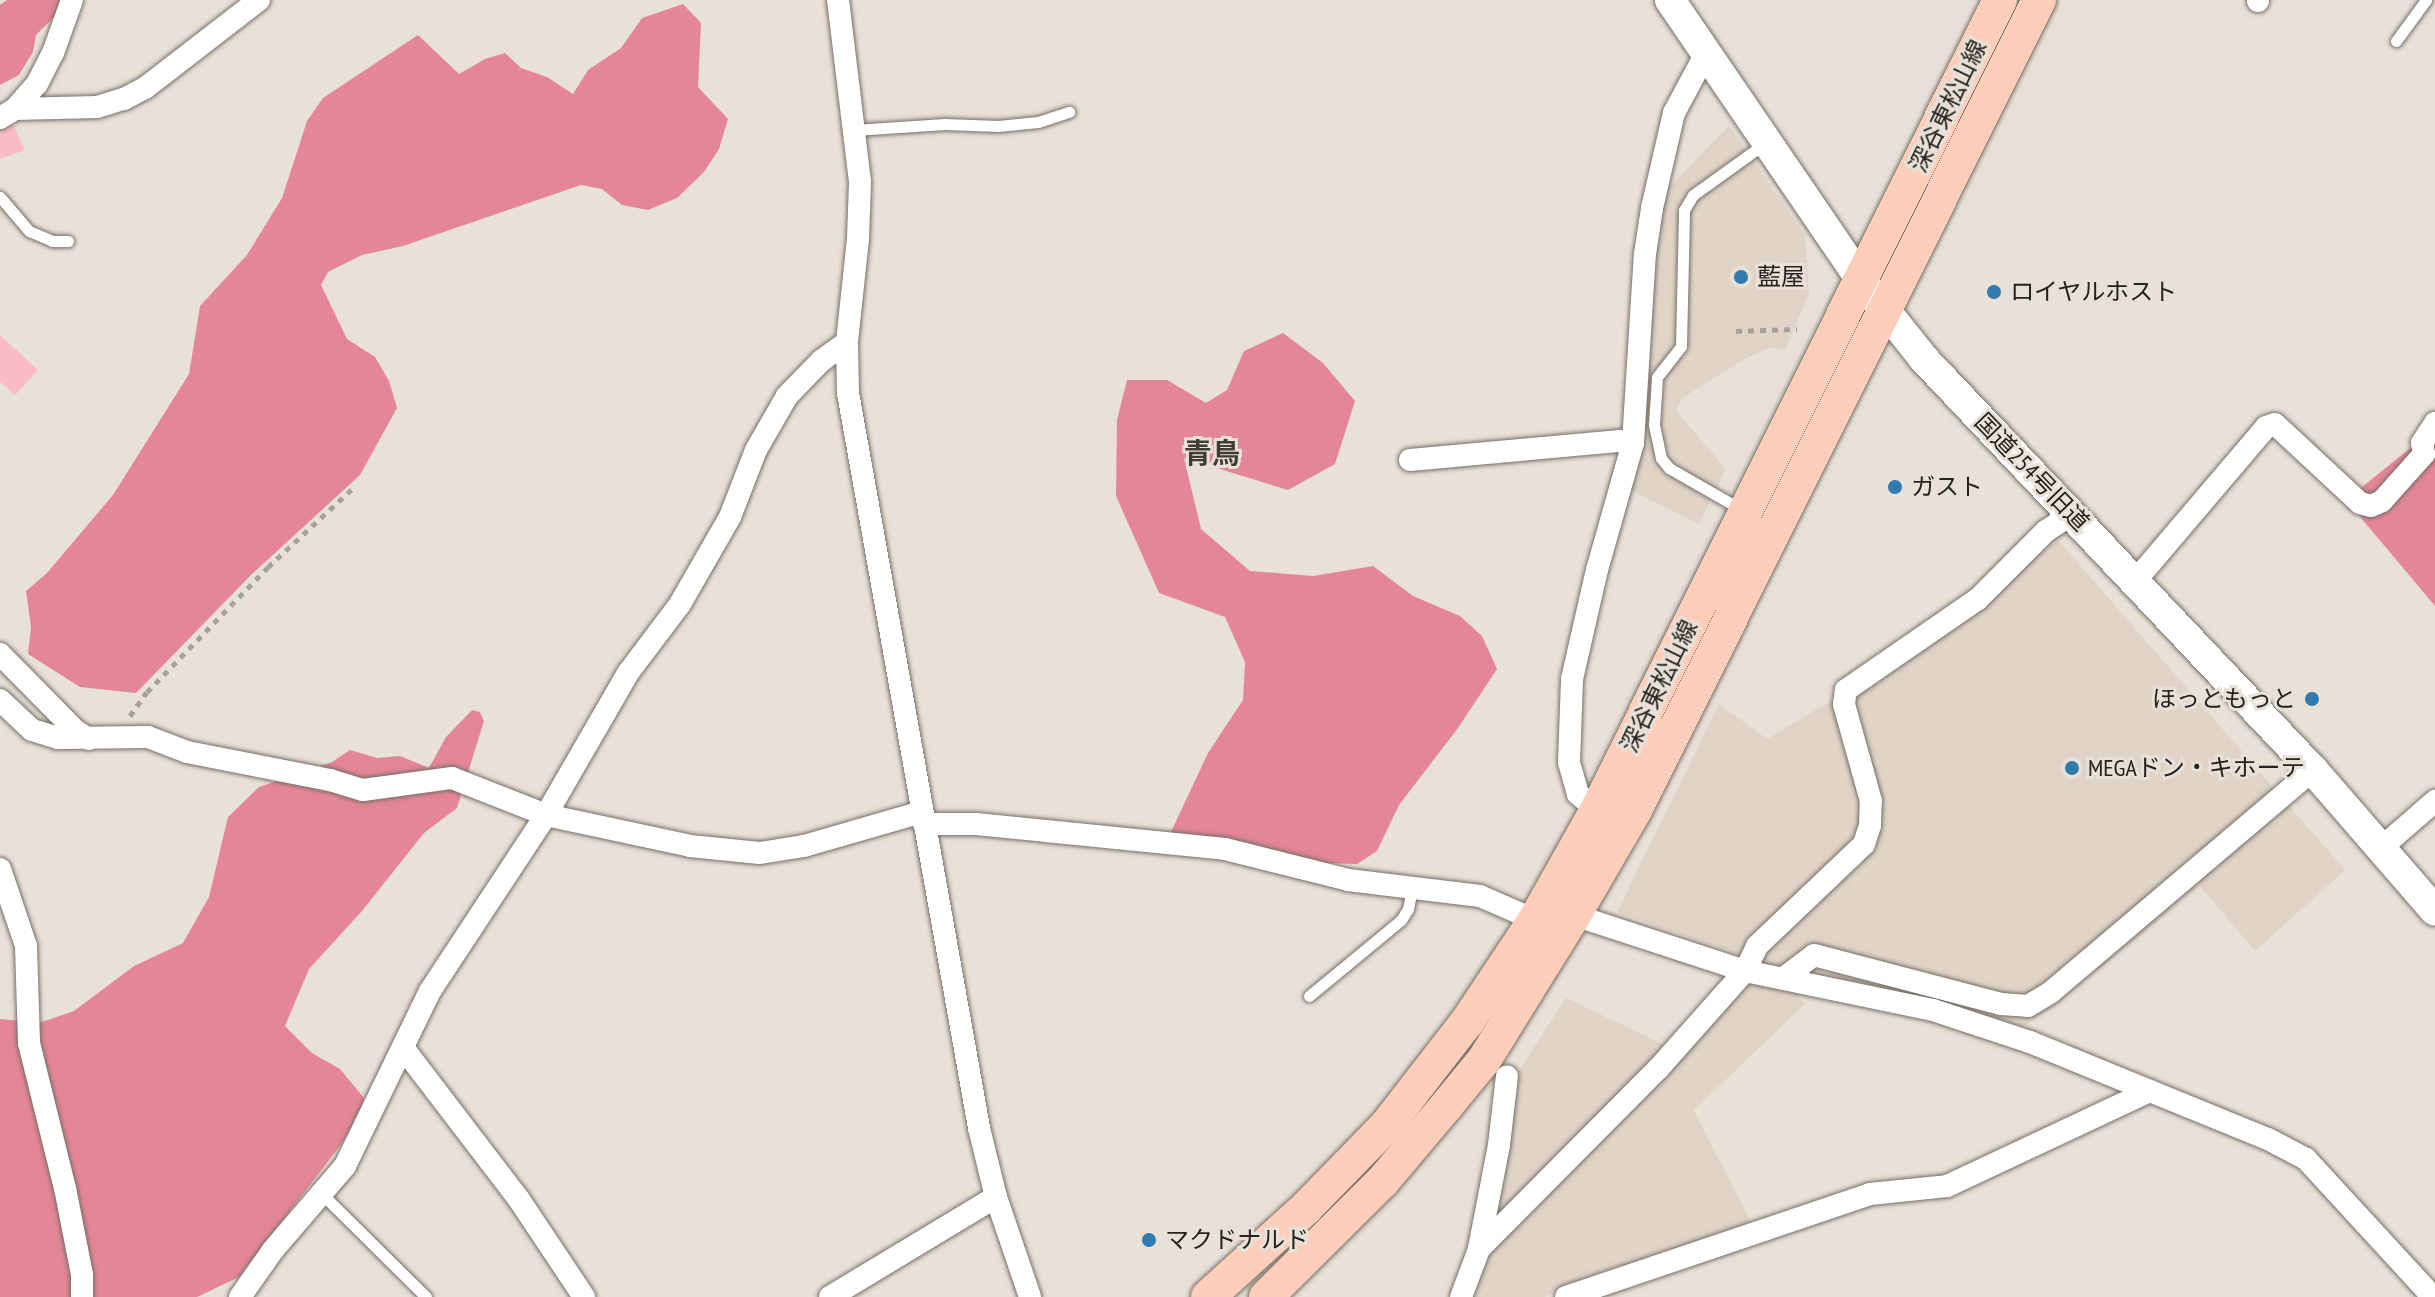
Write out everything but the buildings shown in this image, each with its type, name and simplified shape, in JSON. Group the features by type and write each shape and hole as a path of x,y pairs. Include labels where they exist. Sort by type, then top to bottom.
{"main road":[{"name":"深谷東松山線","path":"1208,1297 1306,1208 1387,1125 1467,1022 1535,920 1597,810 2000,0"},
{"name":"深谷東松山線","path":"1266,1297 1382,1182 1457,1094 1484,1060 1574,915 1635,810 2039,0"}],"street":[{"path":"7,114 42,74 72,0"},
{"path":"7,114 97,107 124,99 145,88 259,0"},
{"path":"838,0 860,182 858,239 847,342 848,393 979,1128 996,1197 1030,1297"},
{"name":"国道254号旧道","path":"1670,0 1885,313 1924,359 2313,770 2435,911"},
{"path":"1597,810 1578,794 1572,780 1567,744 1572,679 1597,570 1633,443 1645,254 1652,208 1674,113 1706,53"},
{"path":"240,1297 273,1250 345,1166 430,991 546,815 628,673 680,604 723,529 756,450 787,396 821,361 847,342"},
{"path":"2136,580 2266,427 2275,424 2326,474 2360,503 2371,506 2382,501 2429,457 2422,443 2435,423"},
{"path":"1410,460 1620,441 1633,443"},
{"path":"1479,1249 1658,1069 1745,971 1757,946 1864,844 1870,825 1871,801 1844,704 1846,690 1978,599 2046,531 2072,514"},
{"path":"0,654 76,731 90,740"},
{"path":"0,700 32,730 58,738 148,737 187,752 330,780 363,790 452,778 546,815 690,846 760,853 923,818 1225,849 1348,880 1480,896 1535,920"},
{"path":"1785,977 1814,955 2001,1004 2028,1006 2051,992 2313,770"},
{"path":"2381,848 2435,801"},
{"path":"0,869 26,946 29,1043 65,1188 82,1275 82,1297"},
{"path":"1574,915 1745,971 1933,1010 2030,1042 2268,1139 2306,1159 2433,1297"},
{"path":"404,1049 518,1198 584,1297"},
{"path":"1461,1297 1479,1249 1497,1160 1507,1076"},
{"path":"1566,1297 1870,1194 1947,1186 2150,1091"},
{"path":"830,1297 996,1197"}],"lane":[{"path":"2396,41 2426,0"},
{"path":"854,130 945,124 998,126 1038,122 1069,112"},
{"path":"1747,513 1669,468 1661,458 1654,424 1657,377 1681,346 1684,210 1693,195 1747,153 1768,141"},
{"path":"0,197 29,231 52,241 68,241"},
{"path":"1309,996 1401,920 1412,889"},
{"path":"323,1195 426,1297"}],"path":[{"path":"1736,331 1797,329"},
{"path":"116,736 147,692 268,567 352,489"}],"shaded area":[{"path":"7,0 60,0 57,14 36,35 33,52 19,75 0,85 0,5"},
{"path":"683,4 701,23 698,87 728,119 719,149 704,172 677,198 648,210 622,205 602,189 581,185 403,246 362,255 328,272 321,285 347,339 375,357 389,381 397,408 360,475 252,574 136,693 80,687 28,654 31,627 26,591 47,573 113,495 189,374 200,306 247,255 282,198 307,121 323,98 418,35 459,74 485,59 505,53 521,68 547,77 573,94 588,70 621,48 642,18"},
{"path":"11,120 25,150 0,159 0,125"},
{"path":"1729,126 1805,235 1809,294 1785,350 1769,348 1744,359 1681,399 1676,411 1726,469 1699,524 1624,487 1650,253 1662,194"},
{"path":"1283,333 1323,363 1355,401 1335,464 1288,490 1184,458 1201,529 1250,571 1313,576 1373,566 1413,596 1460,616 1482,636 1497,669 1458,728 1399,805 1377,851 1357,864 1325,863 1225,838 1170,834 1208,753 1243,700 1245,662 1225,617 1159,593 1116,496 1117,420 1127,380 1167,380 1206,403 1227,390 1244,351"},
{"path":"0,335 38,370 15,395 0,382"},
{"path":"2435,428 2435,606 2346,500"},
{"path":"2058,540 2345,870 2255,951 2200,886 2053,1008 2016,1030 1806,975 1798,997 1805,1004 1694,1110 1752,1225 1614,1270 1544,1297 1470,1297 1506,1149 1518,1072 1566,998 1669,1047 1743,956 1617,912 1719,704 1767,739 1831,701 1856,698 1958,622"},
{"path":"472,710 480,712 484,721 457,808 424,833 362,911 309,969 285,1026 312,1053 340,1069 364,1098 360,1116 339,1147 239,1277 197,1297 0,1297 0,1019 39,1023 74,1011 134,966 183,943 209,897 228,817 259,787 332,762 350,750 377,758 400,756 429,768 446,737"}],"place":[{"name":"藍屋","path":"1741,277"},
{"name":"ロイヤルホスト","path":"1994,292"},
{"name":"ガスト","path":"1895,487"},
{"name":"ほっともっと","path":"2312,699"},
{"name":"MEGAドン・キホーテ","path":"2072,768"},
{"name":"マクドナルド","path":"1149,1240"}],"district":[{"name":"青鳥","path":"1212,453"}]}
